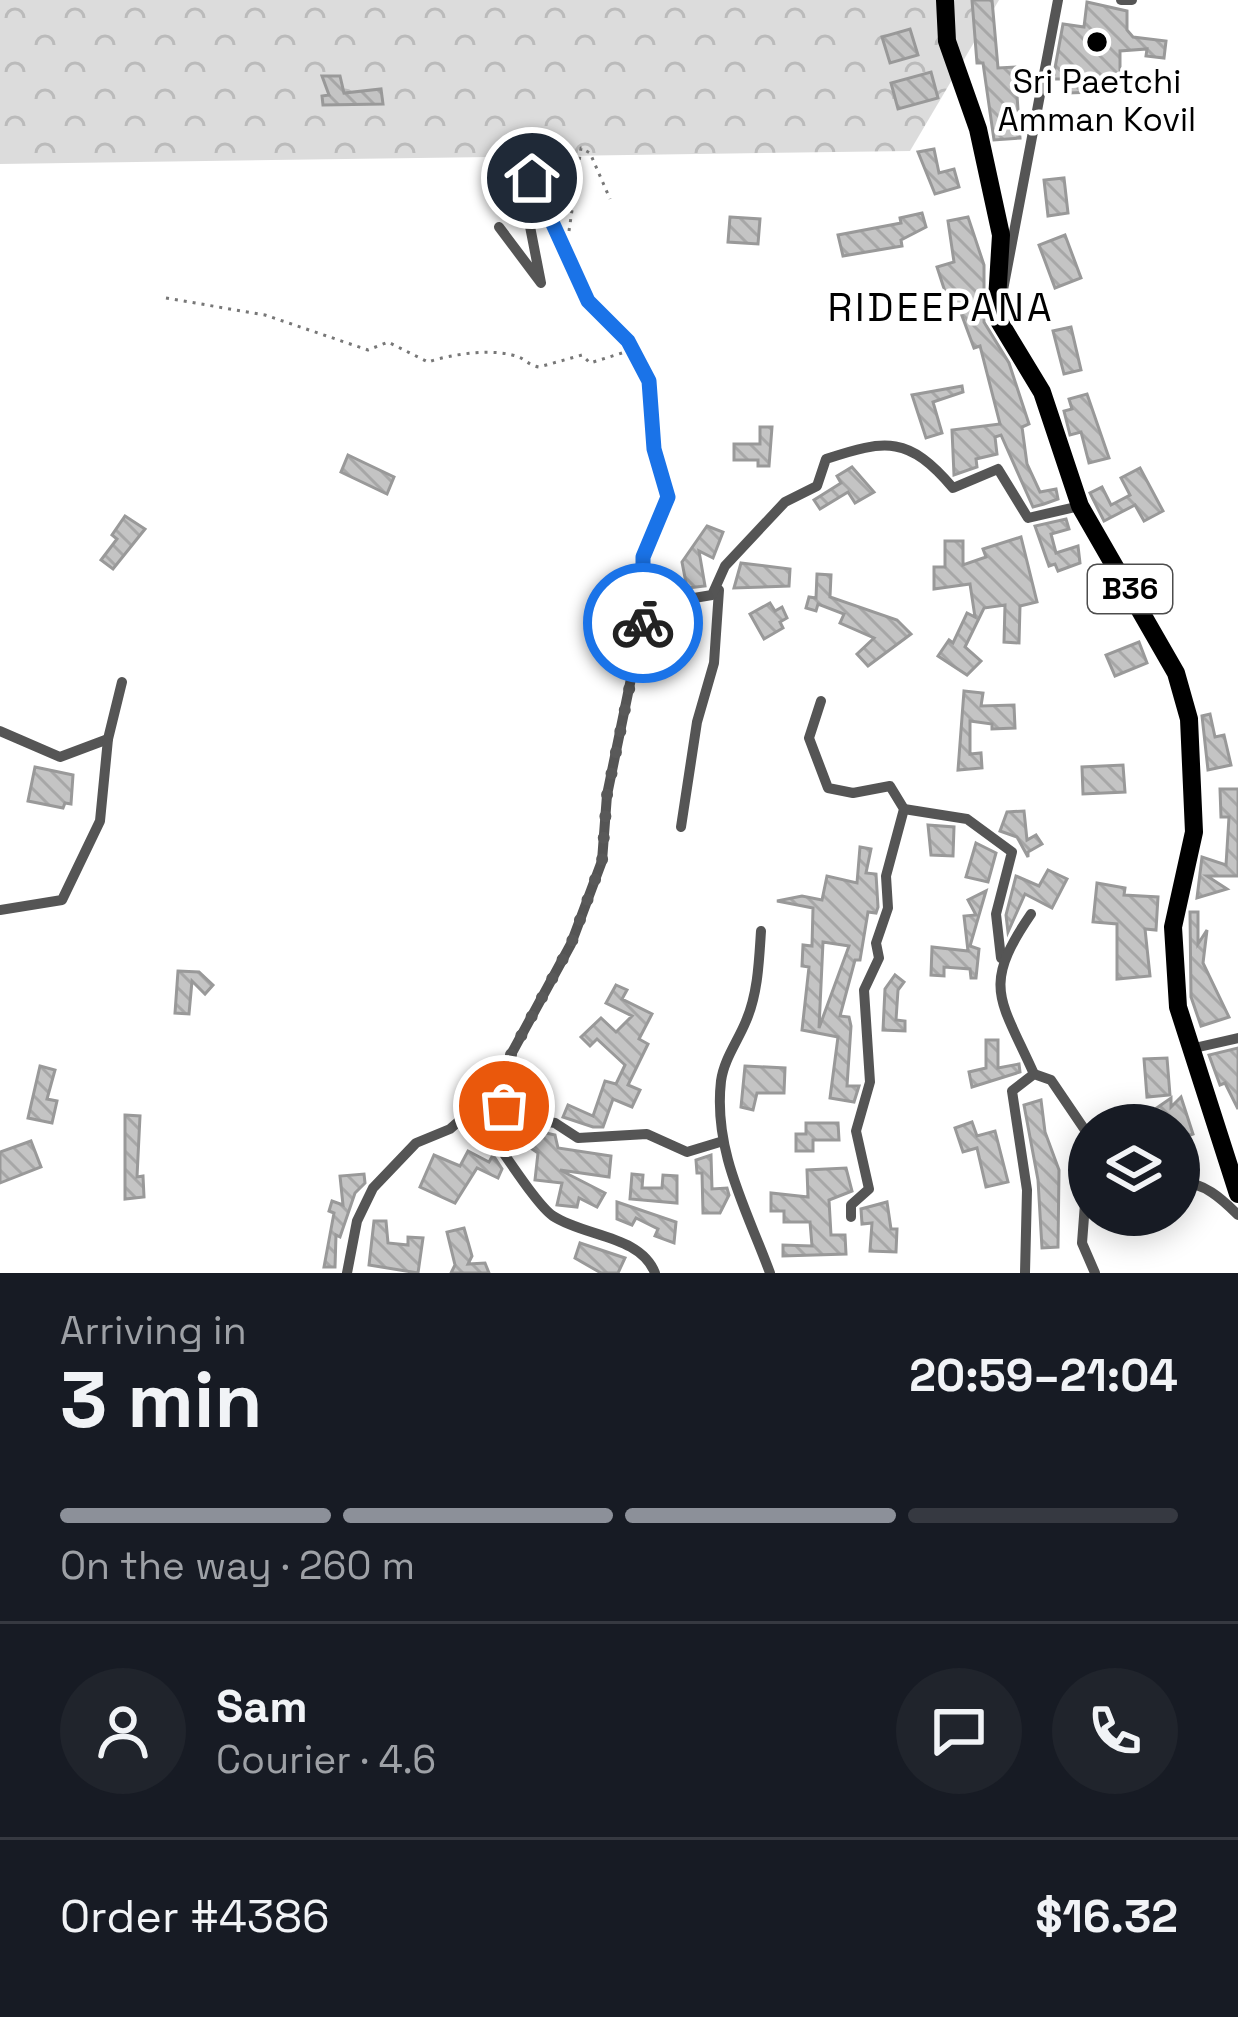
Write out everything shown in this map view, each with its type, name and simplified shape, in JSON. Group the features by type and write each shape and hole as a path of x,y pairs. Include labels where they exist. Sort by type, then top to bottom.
{"main road":[{"path":"945,0 947,41 978,129 1000,235 995,316"},
{"name":"B36","path":"995,316 1042,392 1080,506 1176,674 1190,719 1194,832 1173,927 1178,1006 1238,1194"}],"street":[{"path":"995,316 1013,258 1023,170 1058,0"},
{"path":"1121,0 1132,0"},
{"path":"347,1273 357,1221 373,1188 416,1143 474,1113 489,1095 571,944 602,861 607,795 646,606 643,557 668,497 654,449 649,381 628,341 588,301 532,178 527,211 541,284 500,227"},
{"path":"681,827 697,722 714,662 724,566 785,502 817,486 826,459 878,442 904,447 953,488 998,469 1028,518 1080,506"},
{"path":"646,606 698,599 719,587"},
{"path":"0,910 62,900 100,821 108,739 122,682"},
{"path":"820,700 809,738 828,788 853,793 890,786 904,809 886,876 888,908 876,943 879,958 864,990 870,1082 856,1131 869,1189 851,1205 851,1217"},
{"path":"0,731 60,757 108,739"},
{"path":"904,809 967,819 1012,852 995,914 1001,958 999,992 1034,1074"},
{"path":"1001,958 1031,914"},
{"path":"761,931 748,1018 721,1082 720,1142 738,1180 747,1225 770,1273"},
{"path":"1190,1049 1238,1038"},
{"path":"1034,1074 1052,1079 1068,1104"},
{"path":"1025,1273 1028,1190 1012,1091 1034,1074"},
{"path":"489,1095 518,1118 555,1123 578,1138 647,1134 687,1152 720,1142"},
{"path":"474,1113 549,1214 590,1234 628,1244 650,1260 656,1273"},
{"path":"1200,1188 1238,1215"},
{"path":"1083,1236 1095,1273"}],"path":[{"path":"566,257 581,148 590,153 610,199"},
{"path":"166,298 265,315 368,350 388,342 428,362 450,354 488,355 554,367 582,355 590,363 630,352"}],"green space":[{"path":"0,0 999,0 910,151 0,164"}],"building":[{"path":"972,0 992,0 998,68 1015,67 1020,138 994,140 983,63 977,63"},
{"path":"1087,2 1127,11 1127,30 1133,37 1166,41 1164,58 1146,56 1147,49 1120,51 1120,91 1069,93 1068,79 1053,79 1063,24 1084,27"},
{"path":"910,29 918,55 890,63 882,37"},
{"path":"931,72 938,98 898,109 891,83"},
{"path":"322,76 340,76 344,93 381,89 383,104 323,105 322,96 329,95"},
{"path":"934,149 939,173 954,169 959,187 935,194 918,152"},
{"path":"1064,178 1068,213 1048,216 1044,180"},
{"path":"922,213 926,227 901,240 902,246 843,256 838,235 901,223 900,218"},
{"path":"730,217 760,219 758,244 728,242"},
{"path":"968,217 984,265 984,322 1009,363 1029,424 1022,427 1027,464 1040,492 1056,489 1058,499 1033,507 1001,435 995,437 997,454 976,459 977,467 954,475 952,430 1000,424 980,346 974,348 958,305 950,307 937,267 954,262 948,221"},
{"path":"1065,235 1081,278 1055,288 1039,245"},
{"path":"1071,327 1081,370 1064,374 1053,331"},
{"path":"962,386 963,392 933,402 942,433 926,438 912,395"},
{"path":"1087,394 1109,458 1089,463 1081,432 1070,435 1064,411 1072,409 1069,399"},
{"path":"760,427 772,427 769,466 758,466 758,460 734,460 734,444 760,444"},
{"path":"348,455 394,477 387,494 341,472"},
{"path":"852,467 874,492 855,503 848,492 820,509 814,500 841,483 837,476"},
{"path":"1140,468 1163,511 1144,521 1135,505 1104,521 1090,493 1102,487 1111,505 1130,495 1121,478"},
{"path":"125,516 145,529 113,569 101,560 117,539 112,535"},
{"path":"1066,519 1069,529 1051,534 1056,553 1078,546 1080,563 1058,571 1055,564 1049,566 1035,526"},
{"path":"707,526 723,532 713,558 699,551 705,586 687,588 682,562"},
{"path":"1021,537 1037,602 1020,606 1019,643 1004,642 1005,605 984,608 965,647 981,661 967,675 938,656 949,640 953,643 967,613 975,617 970,584 934,589 934,567 945,567 945,541 963,541 963,565 986,557 983,549"},
{"path":"741,563 790,569 789,586 734,588"},
{"path":"817,574 831,575 830,597 897,620 911,634 868,666 857,654 874,638 840,623 844,614 818,604 816,611 806,608 809,597 816,598"},
{"path":"770,603 775,611 782,607 787,618 780,622 783,628 764,639 750,614"},
{"path":"1139,642 1147,663 1115,676 1106,655"},
{"path":"964,691 983,693 981,706 1014,705 1015,728 992,729 992,724 970,721 970,754 981,753 982,768 958,770"},
{"path":"1210,714 1215,737 1224,735 1231,765 1208,770 1202,716"},
{"path":"1123,765 1125,792 1083,794 1082,767"},
{"path":"35,767 73,775 71,804 63,808 28,801"},
{"path":"1220,789 1238,789 1238,876 1207,876 1227,889 1197,898 1202,857 1226,865 1229,817 1221,817"},
{"path":"1024,811 1027,840 1036,835 1042,844 1028,852 1028,857 1017,837 1000,831 1007,812"},
{"path":"928,825 954,827 953,856 931,855"},
{"path":"976,843 996,853 988,882 966,877"},
{"path":"860,847 871,849 866,873 876,874 878,907 876,913 868,912 860,960 855,960 840,1016 849,1017 851,1026 847,1086 859,1086 854,1102 830,1098 838,1037 802,1030 809,967 802,966 803,945 812,946 813,908 777,901 802,896 822,900 827,876 857,883","holes":["823,942 849,946 819,1028"]},
{"path":"1048,870 1067,879 1052,908 1025,894 1008,932 1006,915 1016,876 1039,886"},
{"path":"1097,883 1125,888 1124,895 1158,897 1156,930 1145,929 1150,976 1117,979 1117,924 1093,922"},
{"path":"986,891 970,946 979,949 976,978 971,978 970,969 944,967 944,976 931,975 932,947 968,951 964,916 976,915 968,900"},
{"path":"1190,912 1198,912 1198,944 1207,930 1203,963 1229,1017 1201,1026 1191,997"},
{"path":"178,971 199,972 213,985 205,994 192,981 189,1014 175,1013"},
{"path":"895,975 904,982 898,990 896,1020 905,1021 905,1031 883,1030 885,989"},
{"path":"616,985 627,990 622,999 652,1014 639,1039 648,1044 628,1085 640,1090 632,1107 613,1099 603,1127 593,1127 563,1117 568,1105 593,1116 605,1081 616,1084 625,1065 597,1039 590,1046 581,1037 601,1018 616,1032 632,1016 606,1003"},
{"path":"986,1040 998,1040 998,1068 1019,1064 1020,1072 972,1087 969,1072 986,1068"},
{"path":"1238,1048 1238,1109 1225,1083 1220,1085 1209,1055"},
{"path":"1167,1058 1170,1095 1147,1097 1144,1059"},
{"path":"40,1066 55,1070 47,1099 57,1101 52,1123 28,1118"},
{"path":"745,1066 785,1068 784,1093 757,1093 753,1110 741,1107"},
{"path":"1041,1100 1045,1132 1059,1170 1058,1247 1042,1248 1038,1180 1024,1105"},
{"path":"125,1115 140,1116 137,1177 143,1176 144,1197 125,1199"},
{"path":"500,1116 515,1126 555,1135 558,1148 611,1156 609,1177 560,1170 605,1193 597,1207 579,1198 577,1207 557,1205 562,1183 535,1180 538,1153 494,1123"},
{"path":"972,1122 977,1136 995,1131 1008,1182 986,1187 977,1148 963,1152 955,1128"},
{"path":"806,1123 838,1123 839,1140 813,1140 813,1151 796,1151 796,1134 806,1134"},
{"path":"31,1141 41,1167 0,1183 0,1152"},
{"path":"468,1151 489,1162 493,1155 502,1169 498,1178 477,1168 455,1203 420,1187 434,1155 460,1166"},
{"path":"711,1155 712,1189 727,1188 729,1195 720,1213 703,1213 702,1173 697,1173 696,1160"},
{"path":"846,1168 852,1191 829,1200 831,1235 845,1235 846,1254 783,1256 783,1245 812,1246 810,1222 784,1222 784,1211 771,1211 771,1193 808,1197 807,1170"},
{"path":"364,1174 365,1183 355,1193 340,1237 336,1235 335,1267 324,1267 332,1201 343,1205 340,1176"},
{"path":"632,1174 643,1175 642,1188 662,1188 663,1175 677,1176 677,1203 630,1199"},
{"path":"617,1202 676,1222 674,1243 655,1236 658,1229 636,1218 632,1225 617,1219"},
{"path":"887,1202 891,1229 897,1229 896,1252 870,1251 872,1223 862,1224 861,1209"},
{"path":"374,1221 386,1221 388,1243 408,1245 408,1237 423,1238 418,1273 369,1265"},
{"path":"464,1228 472,1256 468,1264 485,1263 489,1273 451,1273 455,1265 447,1232"},
{"path":"580,1243 625,1258 618,1273 601,1273 575,1258"}],"way so far":[{"path":"504,1106 489,1095 571,944 602,861 607,795 643,623"}],"place":[{"name":"Sri Paetchi Amman Kovil","path":"1097,42"}],"district":[{"name":"RIDEEPANA","path":"941,307"}],"route":[{"path":"532,178 541,189 588,301 628,341 649,381 656,426 654,449 668,497 643,557 643,623"}]}
